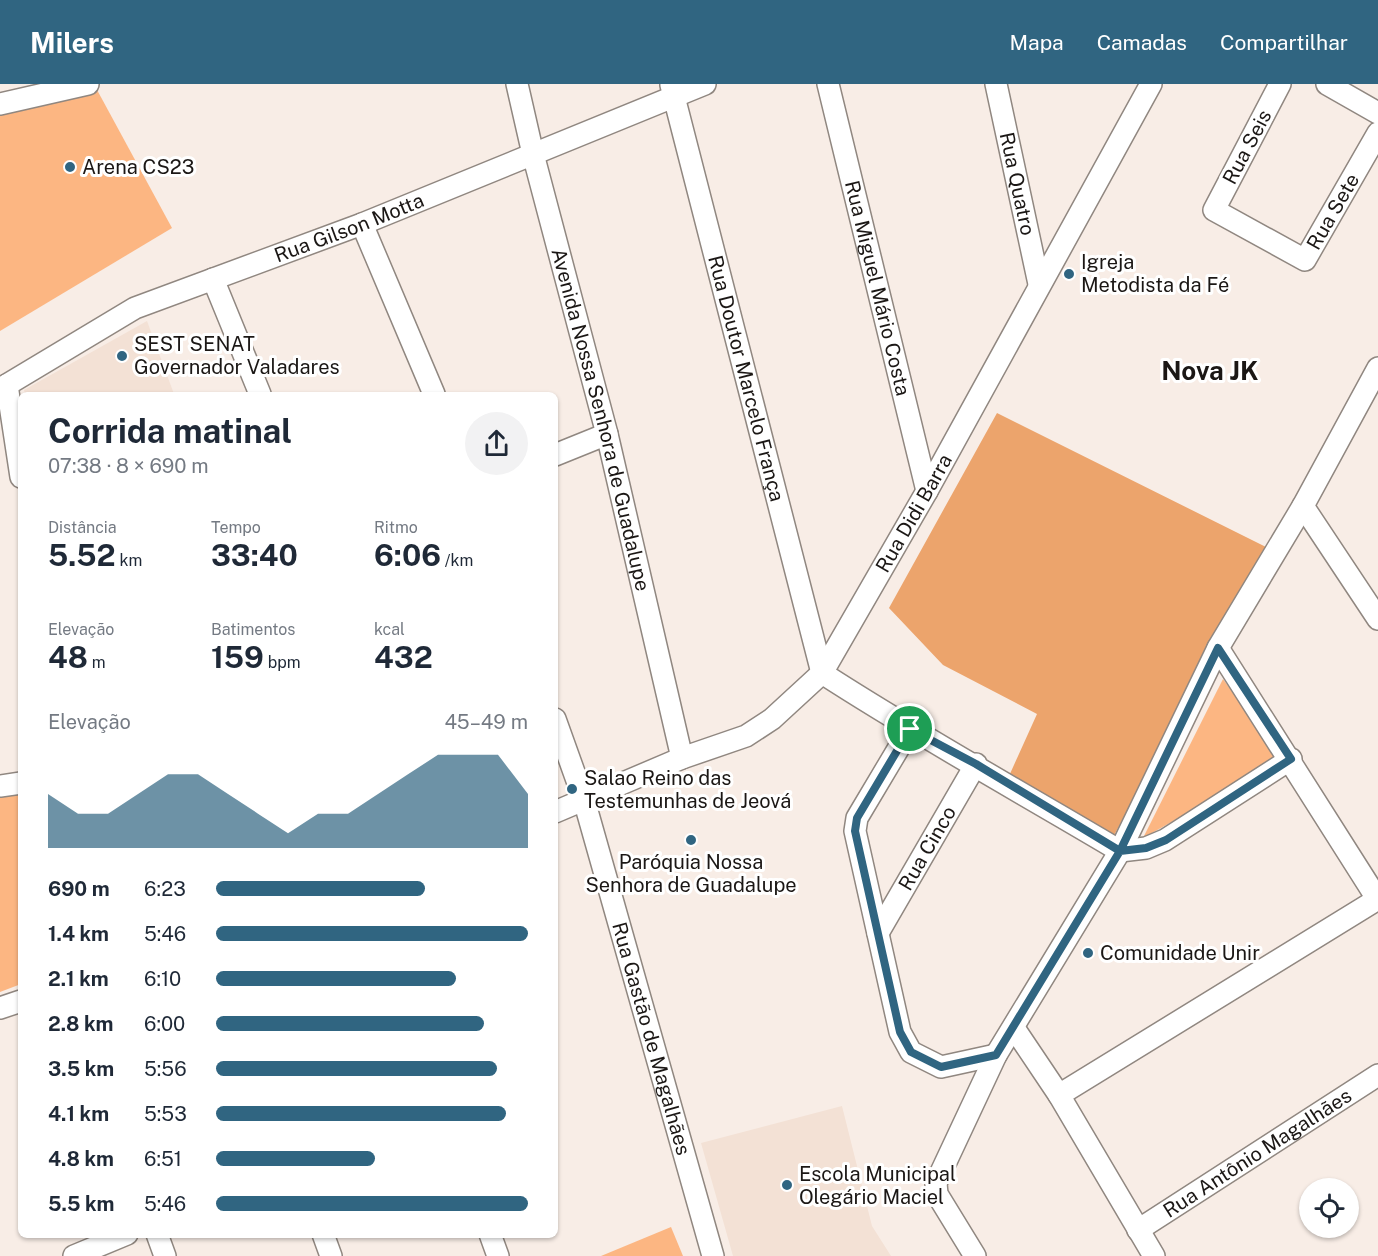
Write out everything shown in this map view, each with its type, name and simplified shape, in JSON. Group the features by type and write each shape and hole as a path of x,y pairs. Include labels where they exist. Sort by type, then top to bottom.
{"street":[{"path":"0,104 88,84"},
{"name":"Avenida Nossa Senhora de Guadalupe","path":"517,84 533,154 607,434 682,758"},
{"name":"Rua Gilson Motta","path":"4,387 135,308 362,224 533,154 673,90 705,84"},
{"name":"Rua Miguel Mário Costa","path":"828,84 927,491"},
{"name":"Rua Quatro","path":"996,84 1039,284"},
{"name":"Rua Didi Barra","path":"558,811 682,758 746,736 772,718 822,673 927,491 1151,84"},
{"name":"Rua Seis","path":"1280,84 1214,210 1305,260"},
{"path":"1327,84 1378,112"},
{"name":"Rua Doutor Marcelo França","path":"673,90 822,673"},
{"name":"Rua Sete","path":"1305,260 1378,133"},
{"path":"362,224 433,392"},
{"path":"213,279 259,392"},
{"path":"975,1256 937,1194 936,1183 996,1055 1120,851 1218,648 1303,506 1378,368"},
{"path":"4,387 18,461"},
{"path":"558,454 607,434"},
{"path":"1303,506 1378,619"},
{"path":"1059,1095 1378,900 1291,759 1218,648"},
{"path":"822,673 910,729 976,764 1120,851 1146,848 1166,840 1291,759"},
{"name":"Rua Gastão de Magalhães","path":"558,727 584,800 713,1256"},
{"path":"910,729 857,818 855,831 900,1032 911,1052 941,1067 996,1055"},
{"name":"Rua Cinco","path":"878,933 976,764"},
{"path":"0,786 18,783"},
{"path":"0,1008 18,1002"},
{"path":"1014,1028 1059,1095 1154,1256"},
{"name":"Rua Antônio Magalhães","path":"1138,1230 1378,1075"},
{"path":"74,1256 117,1238"},
{"path":"159,1238 165,1256"},
{"path":"324,1238 331,1256"},
{"path":"491,1238 498,1256"}],"shaded area":[{"name":"Arena CS23","path":"96,88 172,228 0,331 0,106"},
{"name":"SEST SENAT Governador Valadares","path":"147,321 173,392 24,392 24,390"},
{"path":"997,413 1270,549 1112,839 1009,776 1037,714 943,665 889,608"},
{"path":"1223,679 1282,760 1143,838"},
{"path":"18,793 18,985 0,992 0,796"},
{"name":"Escola Municipal Olegário Maciel","path":"842,1106 872,1226 891,1256 733,1256 701,1143"},
{"path":"671,1227 683,1256 601,1256"}],"place":[{"name":"Arena CS23","path":"70,167"},
{"name":"Igreja Metodista da Fé","path":"1069,274"},
{"name":"SEST SENAT Governador Valadares","path":"122,356"},
{"name":"Salao Reino das Testemunhas de Jeová","path":"572,789"},
{"name":"Paróquia Nossa Senhora de Guadalupe","path":"691,840"},
{"name":"Comunidade Unir","path":"1088,953"},
{"name":"Escola Municipal Olegário Maciel","path":"787,1185"}],"district":[{"name":"Nova JK","path":"1210,370"}],"route":[{"path":"910,729 857,818 855,831 900,1032 911,1052 941,1067 996,1055 1014,1028 1120,851 1218,648 1291,759 1166,840 1146,848 1120,851 976,764 910,729"}]}
